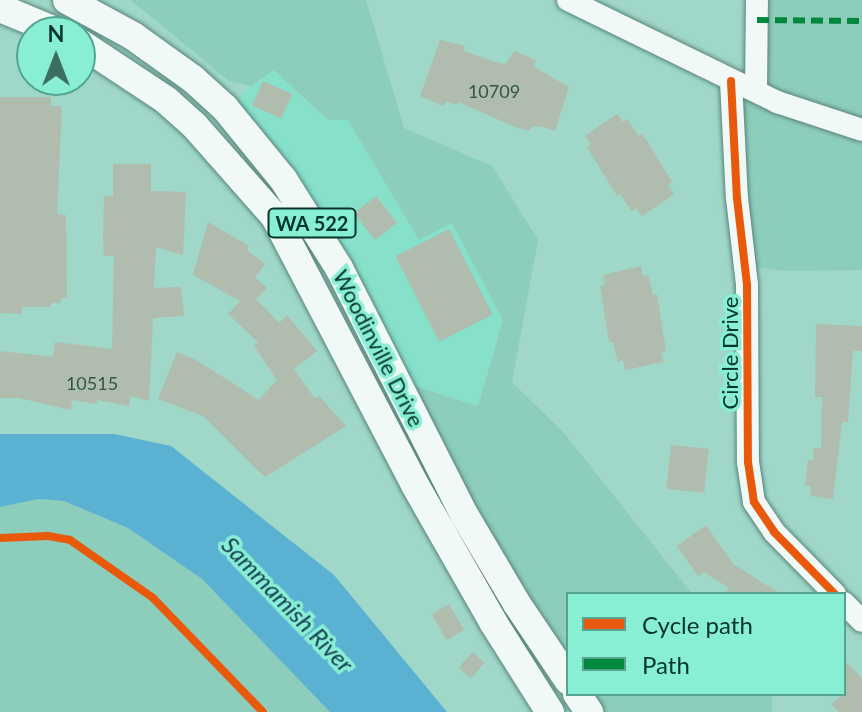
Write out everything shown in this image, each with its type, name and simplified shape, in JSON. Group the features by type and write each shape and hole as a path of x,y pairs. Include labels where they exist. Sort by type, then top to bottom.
{"main road":[{"name":"Woodinville Drive","path":"67,0 133,36 225,108 300,203 339,268 465,516 517,604 566,677"},
{"path":"107,0 133,36"},
{"path":"0,8 19,16"},
{"name":"Woodinville Drive","path":"96,54 166,100 194,125 275,217 415,485 493,622 550,712"}],"street":[{"path":"568,0 731,81 862,130"},
{"path":"756,91 757,0"},
{"name":"Circle Drive","path":"731,81 737,198 747,285 748,462 754,502 774,532 833,592"},
{"path":"846,605 862,621"}],"shaded area":[{"path":"131,0 366,0 404,128 492,166 538,240 512,382 564,433 690,592 566,592 566,677 394,380 478,406 503,320 452,223 419,240 348,120 328,120 274,70 251,86 229,81"},
{"path":"769,0 862,0 862,270 786,271 745,266 733,114 756,91 757,20 769,14"},
{"path":"274,69 328,120 348,120 419,240 452,222 503,320 478,406 394,380 225,108"},
{"path":"39,499 64,501 128,528 202,579 330,712 0,712 0,507"},
{"path":"577,696 772,696 772,712 577,712"}],"water":[{"name":"Sammamish River","path":"0,434 114,434 171,446 334,575 447,712 330,712 202,579 128,528 64,501 39,499 0,507"}],"building":[{"path":"440,40 465,46 464,51 495,62 506,64 514,51 536,60 534,67 569,87 555,131 532,126 530,131 458,102 457,105 446,101 444,106 420,96"},
{"path":"263,81 292,94 281,119 252,106"},
{"path":"0,97 51,97 51,106 62,106 57,214 66,215 67,298 61,298 61,303 51,303 51,307 22,307 22,314 0,313"},
{"path":"617,114 623,122 627,119 639,136 642,133 672,182 668,185 674,194 642,216 636,208 632,211 620,194 617,196 587,147 591,144 585,136"},
{"path":"113,164 151,164 151,191 186,192 183,255 156,247 154,288 181,287 184,316 153,318 149,401 130,396 129,406 97,400 97,404 72,400 71,410 19,398 0,398 0,351 53,357 55,342 112,349 114,256 104,256 103,240 104,196 113,196"},
{"path":"376,196 397,223 375,240 354,213"},
{"path":"208,222 249,246 247,250 265,264 255,278 267,288 256,299 279,323 287,315 317,351 294,369 315,399 319,396 346,426 265,477 203,416 158,399 177,352 196,360 259,400 277,380 254,346 258,342 228,314 240,301 193,275"},
{"path":"449,229 493,315 439,342 396,256"},
{"path":"641,266 643,276 648,275 653,295 657,294 666,351 661,352 663,362 625,370 623,360 618,362 613,342 609,342 600,286 605,285 603,275"},
{"path":"816,324 862,326 862,351 853,351 848,422 842,422 833,499 810,496 811,486 805,485 808,460 813,461 814,448 821,448 822,397 815,397"},
{"path":"671,445 709,449 704,493 666,489"},
{"path":"706,525 733,564 778,592 726,592 729,588 704,572 698,576 677,546"},
{"path":"449,604 464,630 447,640 432,614"},
{"path":"473,652 485,663 470,678 459,667"},
{"path":"846,662 862,678 862,712 839,712 831,704 846,696"}],"marked path":[{"path":"757,20 862,21"}],"cycle path":[{"path":"731,81 737,198 747,285 748,462 754,502 774,532 833,592"},
{"path":"0,538 48,536 70,540 153,598 263,712"}]}
